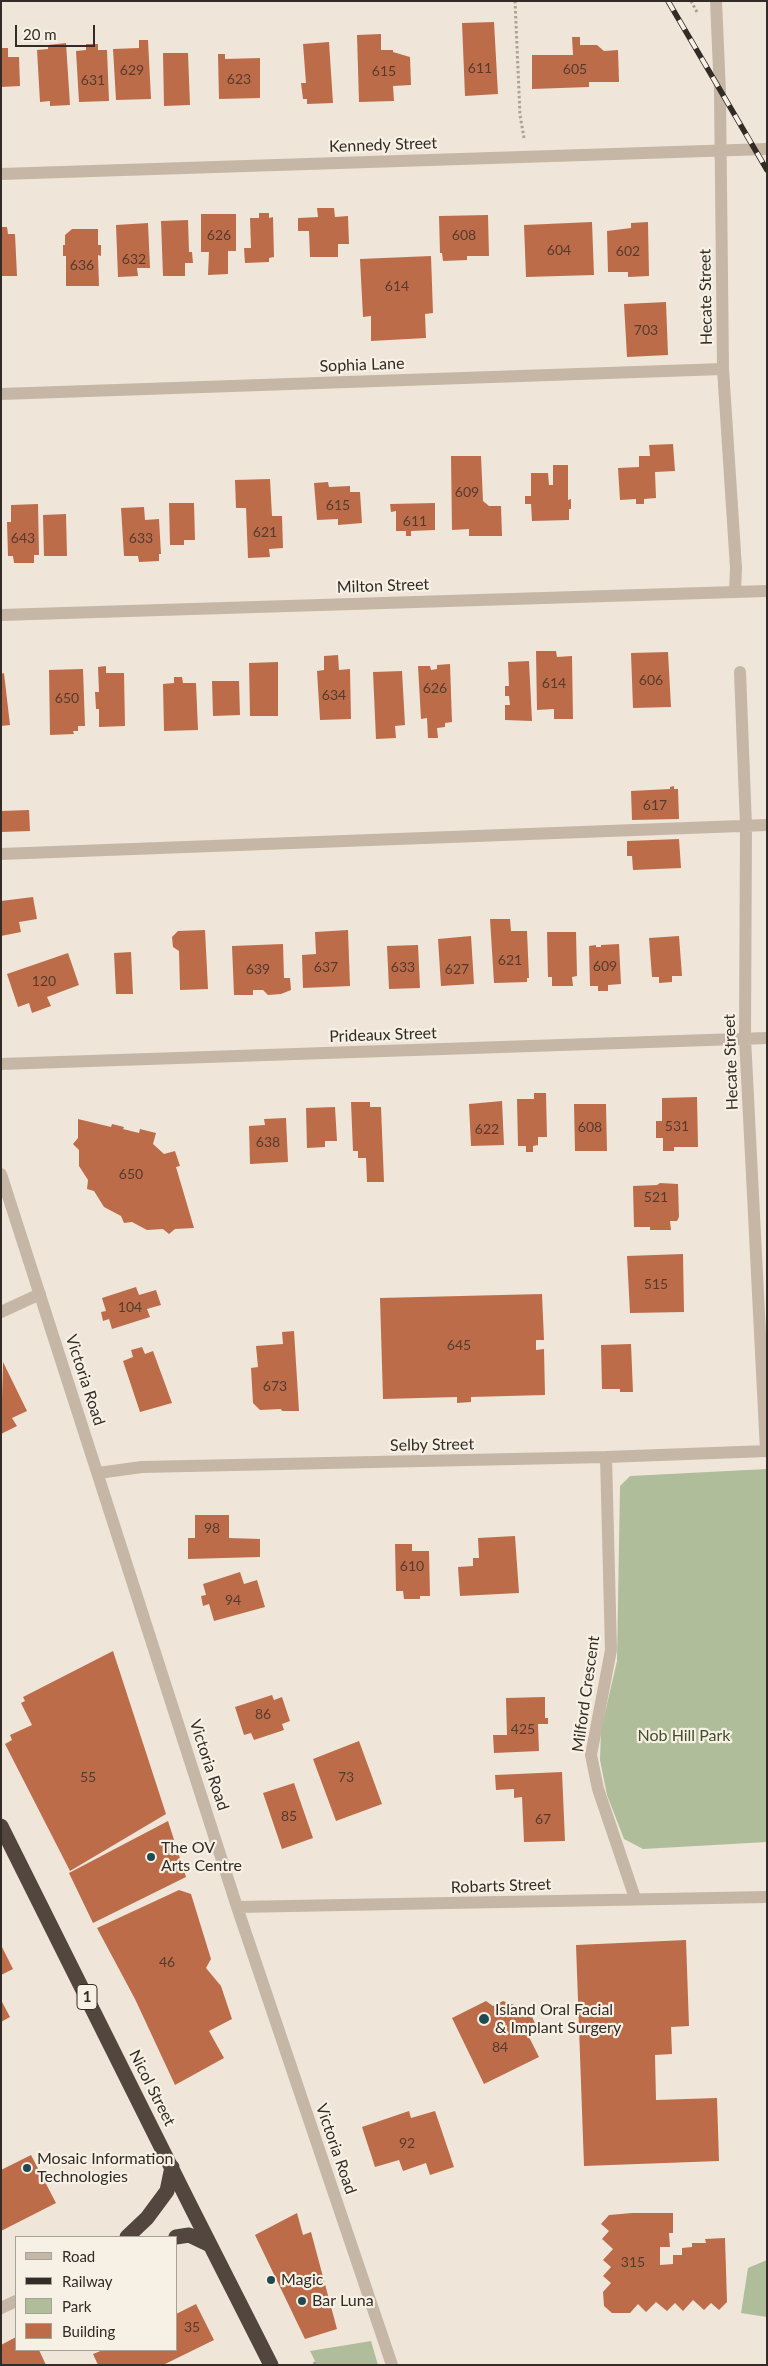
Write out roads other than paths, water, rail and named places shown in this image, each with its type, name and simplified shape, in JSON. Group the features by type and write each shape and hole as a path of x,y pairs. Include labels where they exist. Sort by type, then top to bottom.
{"highway":[{"name":"Nicol Street","path":"1,1826 271,2365"},
{"path":"128,2236 147,2218 167,2191 172,2167"},
{"path":"178,2237 190,2235 210,2245"}],"street":[{"name":"Hecate Street","path":"716,1 721,151 723,369 735,554 735,592"},
{"name":"Kennedy Street","path":"1,174 767,149"},
{"name":"Sophia Lane","path":"1,394 723,369"},
{"name":"Milton Street","path":"1,615 767,591"},
{"name":"Hecate Street","path":"740,672 746,826 745,1038 766,1451"},
{"path":"1,854 767,826"},
{"name":"Prideaux Street","path":"1,1064 767,1038"},
{"name":"Victoria Road","path":"1,1174 237,1907 392,2365"},
{"path":"1,1312 40,1294"},
{"name":"Selby Street","path":"98,1474 142,1467 606,1458 766,1451"},
{"name":"Milford Crescent","path":"606,1458 611,1650 591,1756 598,1789 635,1898"},
{"name":"Robarts Street","path":"237,1907 380,1906 635,1898 767,1897"},
{"path":"1,2308 15,2301"}],"railway":[{"path":"668,1 767,170"}],"place":[{"name":"The OV Arts Centre","path":"151,1857"},
{"name":"Island Oral Facial & Implant Surgery","path":"484,2019"},
{"name":"Mosaic Information Technologies","path":"27,2168"},
{"name":"Magic","path":"271,2280"},
{"name":"Bar Luna","path":"302,2301"}],"park label":[{"name":"Nob Hill Park","path":"684,1736"}]}
